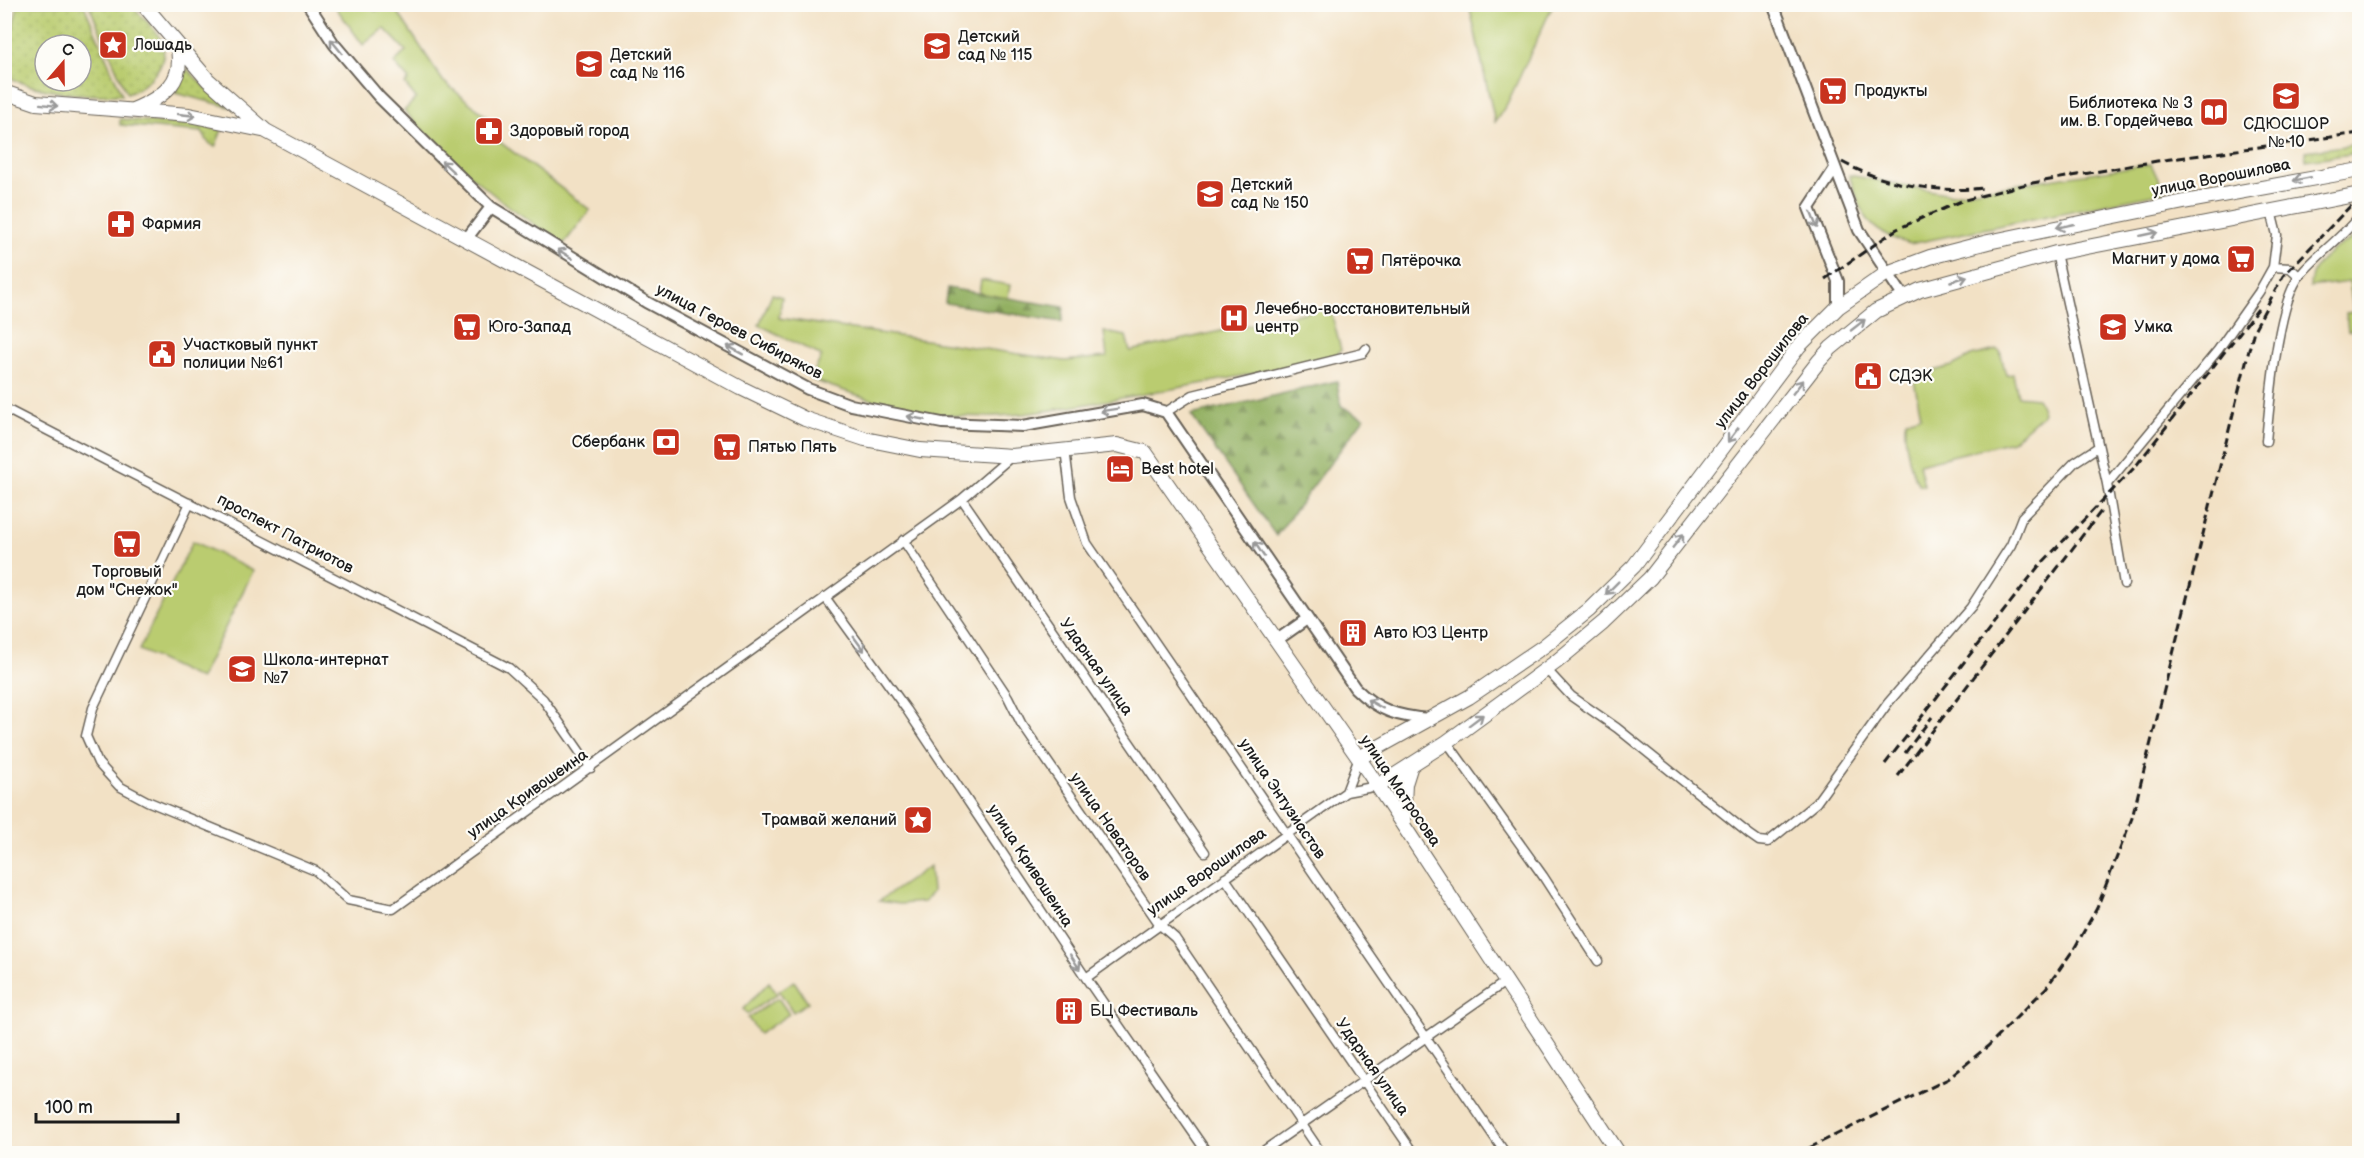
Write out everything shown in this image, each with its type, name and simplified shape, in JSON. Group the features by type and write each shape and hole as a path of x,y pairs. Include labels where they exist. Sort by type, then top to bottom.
{"main road":[{"path":"143,4 167,30"},
{"path":"154,4 176,44 208,80 266,131 741,388 805,419 865,439 920,450 1012,456 1065,449"},
{"path":"128,112 153,102 167,90 178,74 181,60 176,44"},
{"path":"4,92 36,103 189,115 266,131"},
{"name":"улица Ворошилова","path":"1359,758 1469,697 1544,646 1589,610 1634,566 1799,346 1838,307 1887,273 1930,257 1998,240 2229,193 2360,170"},
{"name":"улица Ворошилова","path":"1378,786 1447,742 1546,669 1603,623 1650,578 1831,348 1876,311 1903,296 2056,253 2360,194"},
{"name":"улица Матросова","path":"1065,449 1117,445 1145,452 1378,786 1619,1154"},
{"path":"1404,825 1405,784 1411,765"}],"street":[{"name":"улица Героев Сибиряков","path":"308,4 334,44 369,85 436,156 491,207 565,255 808,389 851,405 942,423 1023,426 1143,405 1166,412"},
{"path":"1773,4 1834,170 1859,230 1903,296"},
{"path":"1834,170 1809,208 1838,281 1838,307"},
{"path":"467,238 491,207"},
{"path":"2107,484 2218,350 2259,292 2273,267 2277,235 2271,211"},
{"path":"2266,441 2276,354 2284,314 2299,276 2360,215"},
{"path":"2056,253 2107,484 2124,584"},
{"path":"2273,267 2290,268 2299,276"},
{"path":"1366,349 1363,353 1193,395 1166,412 1355,688 1368,701 1401,717 1430,719"},
{"name":"проспект Патриотов","path":"4,408 509,668 543,699 591,768"},
{"path":"1546,669 1571,696 1617,728 1749,834 1759,841 1768,842 1816,803 1888,703 1971,607 2011,545 2022,517 2075,462 2098,447"},
{"name":"улица Энтузиастов","path":"1065,449 1071,497 1087,543 1506,1154"},
{"name":"улица Кривошеина","path":"190,503 93,708 86,736 98,763 119,786 147,801 316,871 348,900 393,909 962,499 1012,456"},
{"name":"Ударная улица","path":"962,499 1205,852"},
{"name":"улица Новаторов","path":"903,540 1008,698 1020,723 1160,925 1175,938 1322,1154"},
{"name":"улица Кривошеина","path":"825,597 954,779 1086,978 1208,1154"},
{"path":"1277,640 1307,619"},
{"path":"1447,742 1543,876 1598,961"},
{"path":"1346,792 1359,758"},
{"name":"улица Ворошилова","path":"1086,978 1225,878 1288,836 1346,792 1378,786"},
{"name":"Ударная улица","path":"1225,878 1414,1154"},
{"path":"1259,1154 1505,982"}],"green space":[{"path":"18,5 84,5 122,95 70,93 93,93 93,33 33,33 33,86 5,75 5,62"},
{"path":"89,5 130,5 161,40 163,57 160,65 149,80 134,91 127,94"},
{"path":"334,5 372,5 375,11 393,5 443,81 487,117 480,127 590,210 563,245 499,199 450,159 404,111 416,98 405,84 409,80 394,63 406,51 384,28 363,45"},
{"path":"1469,5 1553,5 1507,104 1495,122"},
{"path":"187,69 205,87 230,107 175,93"},
{"path":"120,119 204,126 222,130 215,147 208,142 202,132 120,125"},
{"path":"2359,144 2359,153 2306,160 2305,151"},
{"path":"2151,164 2164,192 1910,244 1884,234 1868,220 1849,175 1950,194"},
{"path":"2359,236 2359,329 2348,331 2346,313 2354,312 2349,282 2310,287 2311,277 2326,255"},
{"path":"981,280 1010,285 1008,298 979,293"},
{"path":"947,288 1064,307 1062,322 945,303"},
{"path":"772,294 782,297 779,318 1065,361 1107,357 1104,332 1126,336 1130,351 1330,307 1341,350 1334,357 1306,363 1070,407 1008,415 947,415 894,406 810,379 822,356 759,325"},
{"path":"2000,351 2006,375 2013,374 2018,396 2037,398 2043,412 2041,416 2012,441 1919,464 1924,485 1920,485 1913,473 1905,434 1906,420 1921,416 1914,380 1919,375 1952,366 1971,356"},
{"path":"1337,381 1341,406 1364,418 1276,536 1191,415"},
{"path":"193,541 253,571 200,679 139,650"},
{"path":"930,866 932,892 924,902 899,904 879,901"},
{"path":"794,981 808,1002 793,1012 779,991"},
{"path":"769,982 777,994 747,1014 743,1009"},
{"path":"778,998 789,1014 759,1034 748,1018"}],"railway":[{"path":"1825,279 1897,229 1961,201 2027,184 2157,161 2360,133"},
{"path":"1842,162 1875,176 1912,186 1949,189 1985,188"},
{"path":"1797,1154 1948,1079 1988,1046 2046,988 2074,949 2097,908 2132,818 2254,330 2283,276 2360,196"},
{"path":"1885,764 2038,567 2135,467 2258,309"},
{"path":"1898,776 2102,510"},
{"path":"1905,753 1932,717"}],"place":[{"name":"Лошадь","path":"113,45"},
{"name":"Детский сад № 115","path":"937,46"},
{"name":"Детский сад № 116","path":"589,64"},
{"name":"Продукты","path":"1833,91"},
{"name":"СДЮСШОР № 10","path":"2286,96"},
{"name":"Библиотека № 3 им. В. Гордейчева","path":"2214,112"},
{"name":"Здоровый город","path":"489,131"},
{"name":"Детский сад № 150","path":"1210,194"},
{"name":"Фармия","path":"121,224"},
{"name":"Магнит у дома","path":"2241,259"},
{"name":"Пятёрочка","path":"1360,261"},
{"name":"Лечебно-восстановительный центр","path":"1234,318"},
{"name":"Юго-Запад","path":"467,327"},
{"name":"Умка","path":"2113,327"},
{"name":"Участковый пункт полиции №61","path":"162,354"},
{"name":"СДЭК","path":"1868,376"},
{"name":"Сбербанк","path":"666,442"},
{"name":"Пятью Пять","path":"727,447"},
{"name":"Best hotel","path":"1120,469"},
{"name":"Торговый дом \"Снежок\"","path":"127,544"},
{"name":"Авто ЮЗ Центр","path":"1353,633"},
{"name":"Школа-интернат №7","path":"242,669"},
{"name":"Трамвай желаний","path":"918,820"},
{"name":"БЦ Фестиваль","path":"1069,1011"}]}
